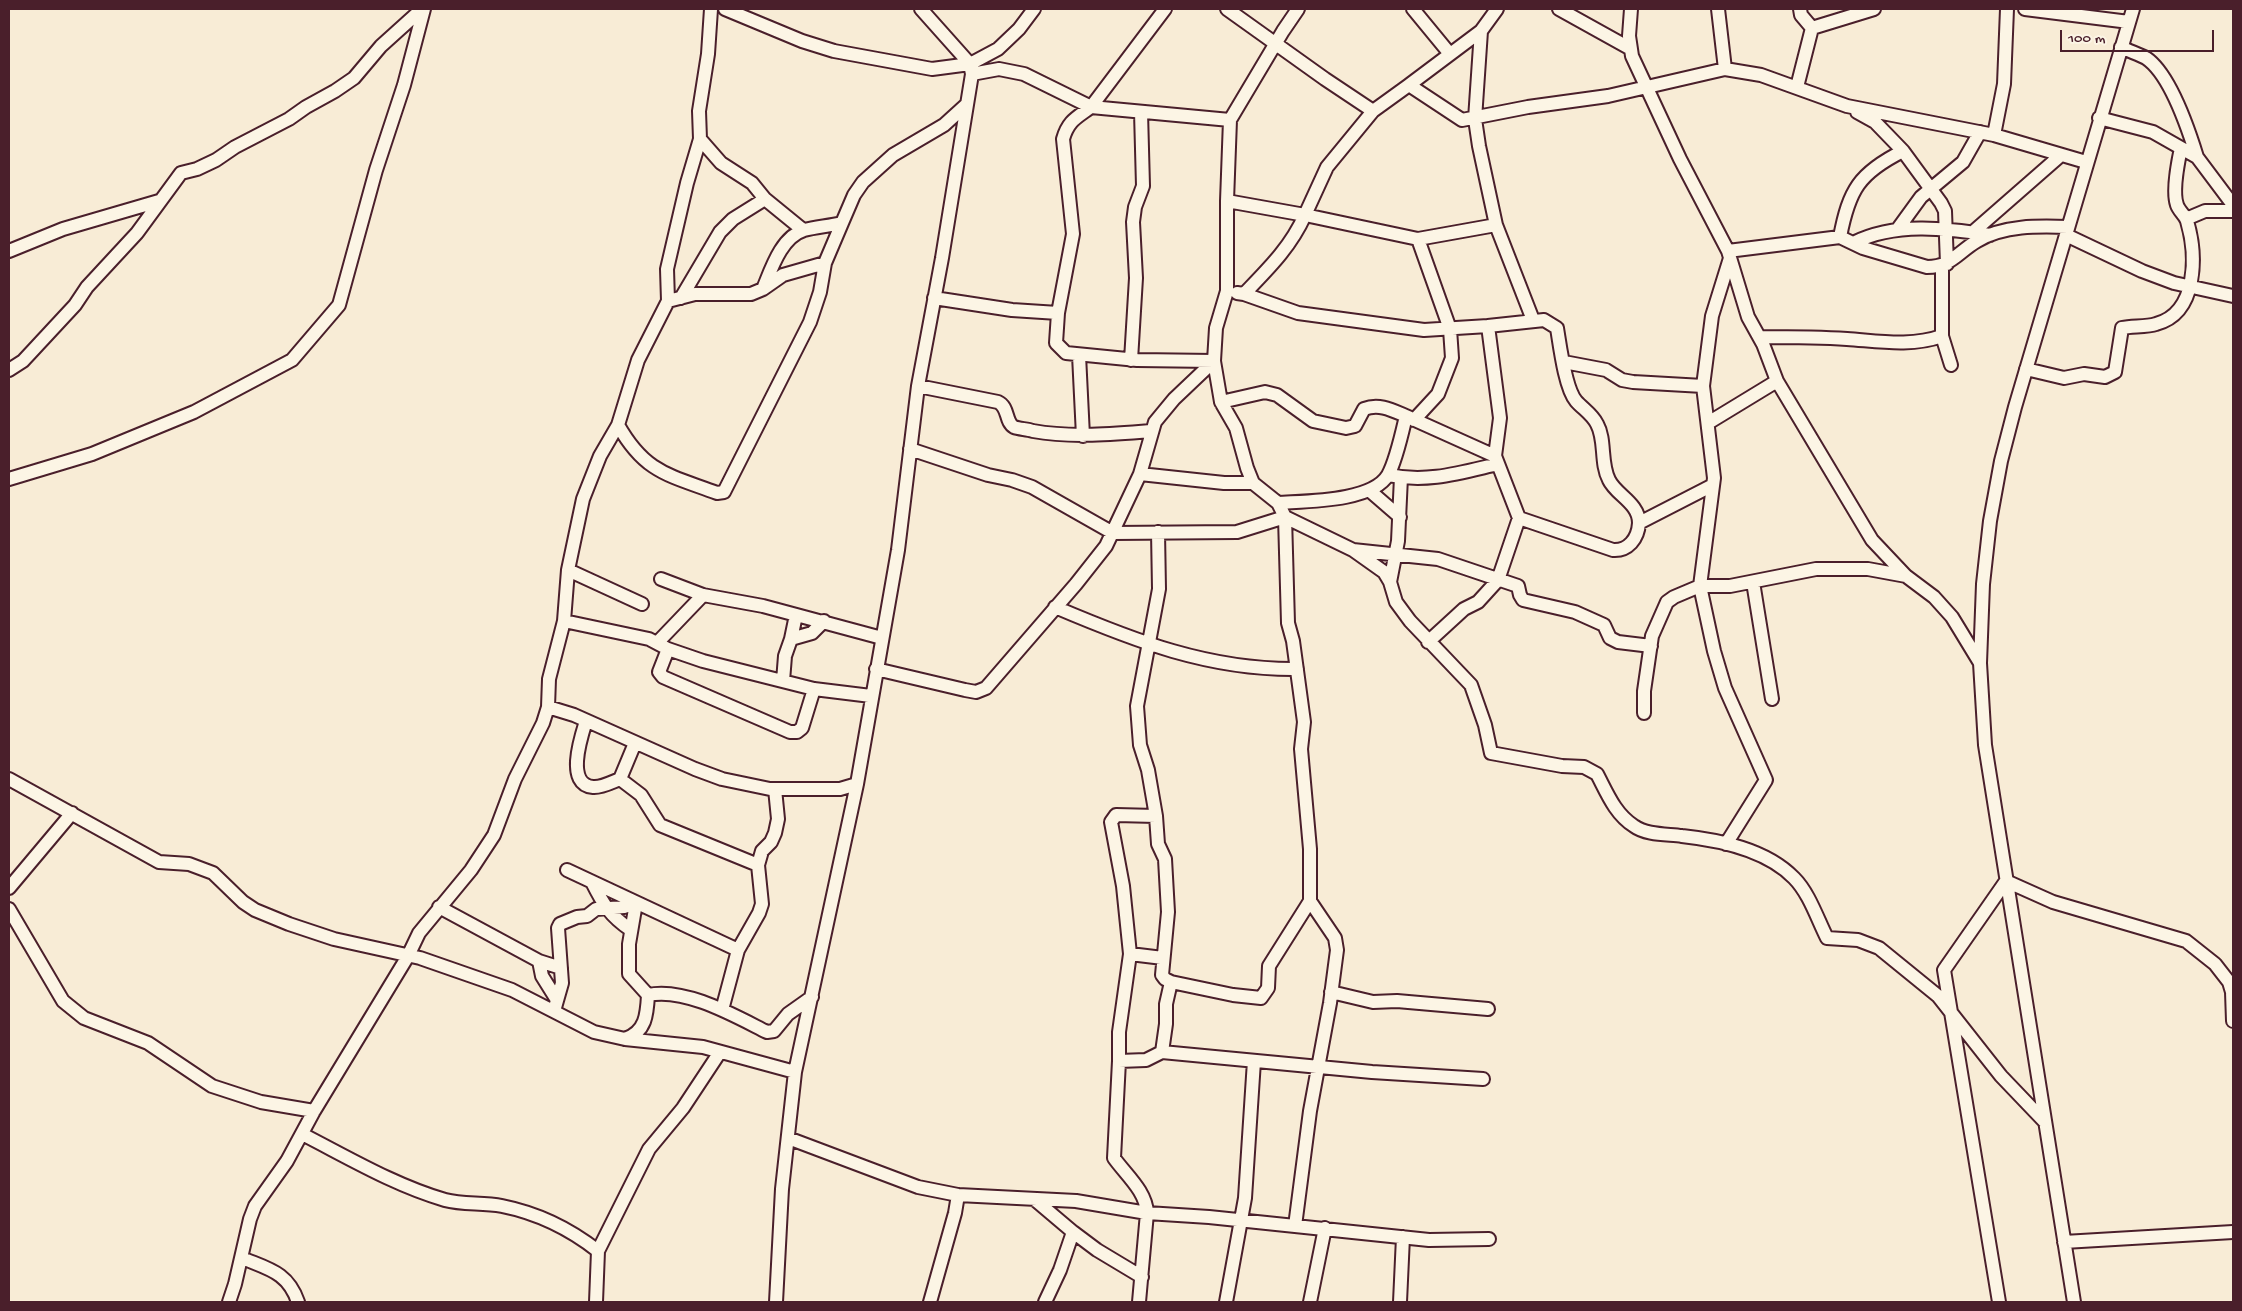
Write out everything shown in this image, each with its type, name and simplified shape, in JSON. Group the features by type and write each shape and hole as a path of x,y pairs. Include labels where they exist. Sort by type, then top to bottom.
{"street":[{"path":"228,1302 242,1258 250,1219 255,1206 287,1161 314,1111 408,956 419,933 470,870 494,836 515,779 544,723 548,707 549,679 564,621 568,570 588,483 600,456 618,425 638,360 668,300 667,269 687,183 700,139 699,111 708,54 711,9"},
{"path":"725,9 802,41 834,51 932,69 999,69 1024,74 1091,107 1230,120"},
{"path":"920,9 971,69"},
{"path":"776,1302 782,1189 795,1072 857,784 902,524 918,386 971,69 998,49 1019,29 1034,9"},
{"path":"1164,9 1091,107 1066,127 1063,139 1073,234 1058,313 1056,343 1066,353 1079,355 1131,360 1214,362"},
{"path":"1227,9 1373,111"},
{"path":"1158,532 1159,589 1137,706 1140,745 1148,770 1156,816 1158,844 1165,859 1168,912 1162,958 1162,975 1171,982 1233,996 1262,998 1268,988 1269,966 1310,901 1310,849 1302,756 1304,722 1297,669 1288,623 1284,517 1278,503 1254,483 1247,468 1236,428 1221,402 1214,362 1216,328 1228,291 1227,201 1230,120 1298,9"},
{"path":"1413,9 1450,54"},
{"path":"1244,294 1295,236 1328,167 1373,111 1481,31 1497,9"},
{"path":"1560,9 1631,49"},
{"path":"1631,9 1631,49 1645,86 1729,255 1748,317 1759,337 1777,381 1872,540 1906,576 1934,597 1952,617 1980,663"},
{"path":"1718,9 1725,69"},
{"path":"1800,9 1801,15 1812,28"},
{"path":"1812,28 1874,9"},
{"path":"1994,135 2004,84 2007,9"},
{"path":"2027,9 2129,22"},
{"path":"2074,1302 1985,745 1980,663 1983,584 1990,521 2002,461 2026,369 2099,118 2133,9"},
{"path":"9,370 23,361 75,305 87,287 137,233 181,173 197,169 216,160 235,147 289,119 354,78 381,46 423,10"},
{"path":"9,479 92,454 194,412 292,360 339,306 376,170 404,86 423,10"},
{"path":"1797,87 1812,28"},
{"path":"1481,31 1475,119 1496,225 1533,320"},
{"path":"2121,47 2147,59 2161,75 2184,116 2197,157 2233,205"},
{"path":"1409,85 1462,120 1475,119 1528,107 1608,96 1725,69 1761,76 1847,106 1875,122 1903,151 1945,211 1942,336 1951,365"},
{"path":"618,425 630,446 651,467 679,480 717,493 724,492 810,322 820,292 825,263 854,195 863,182 893,155 944,125 966,104"},
{"path":"1847,106 1994,135 2086,162"},
{"path":"1131,360 1136,278 1133,222 1135,207 1143,186 1141,112"},
{"path":"2099,118 2153,132 2197,157"},
{"path":"1897,230 1930,188 1963,162 1980,132"},
{"path":"700,139 721,163 752,183 765,199 803,230"},
{"path":"2026,369 2064,378 2084,374 2105,378 2115,372 2122,328 2156,324 2178,312 2191,286 2193,250 2186,219 2177,204 2177,174 2181,148"},
{"path":"1840,237 1846,208 1857,186 1879,163 1903,151"},
{"path":"1973,232 2061,154"},
{"path":"681,298 720,232 733,219 765,199"},
{"path":"1227,201 1418,239 1496,225"},
{"path":"9,251 63,229 159,202"},
{"path":"2186,219 2205,211 2233,212"},
{"path":"763,289 770,270 793,235 803,230 842,223"},
{"path":"1729,255 1840,237 1863,248 1927,267 1945,265 1977,240 1990,235 2031,226 2067,231 2142,271 2174,283 2233,296"},
{"path":"1853,243 1867,236 1897,230 1946,228 1990,235"},
{"path":"1390,582 1396,553 1400,517 1394,476 1410,418 1438,394 1449,371 1452,358 1450,329 1418,239"},
{"path":"1726,844 1766,780 1725,688 1714,652 1700,586 1713,485 1703,386 1712,316 1729,255"},
{"path":"668,300 695,294 751,294 763,289 783,275 825,263"},
{"path":"1228,291 1244,294 1298,312 1411,328 1450,329 1533,320 1544,320 1557,328 1568,388 1577,402 1589,412 1598,425 1604,466 1609,481 1629,501 1636,512 1639,523 1634,540 1628,547 1621,550 1613,550 1518,518"},
{"path":"934,298 1012,310 1058,313"},
{"path":"1428,642 1464,609 1478,602 1498,580 1518,518 1496,460 1500,418 1488,326"},
{"path":"1759,337 1886,342 1929,340 1942,336"},
{"path":"1079,355 1083,436"},
{"path":"876,669 976,692 986,688 1094,561 1113,533 1125,502 1140,474 1155,422 1167,407 1214,362"},
{"path":"1564,362 1606,370 1622,380 1633,382 1703,386"},
{"path":"1708,422 1777,381"},
{"path":"918,386 998,402 1004,406 1009,421 1016,427 1046,433 1083,436 1152,431"},
{"path":"1221,402 1271,392 1281,397 1310,420 1346,428 1355,426 1364,409 1371,406 1382,406 1496,460"},
{"path":"910,449 988,475 1012,480 1032,488 1113,533 1237,532 1284,517 1354,550 1384,572 1390,582 1396,602 1428,642 1471,685 1485,724 1492,753 1562,766 1584,767 1592,770 1597,774 1619,814 1635,828 1647,832 1704,839 1743,848 1774,862 1794,878 1806,895 1826,938 1858,940 1879,948 1938,996 2001,1076 2045,1122"},
{"path":"1278,503 1327,500 1370,491 1394,476 1438,478 1496,460"},
{"path":"1140,474 1224,483 1254,483"},
{"path":"1639,523 1713,485"},
{"path":"1370,491 1400,517"},
{"path":"1354,550 1438,559 1518,586 1523,600 1575,612 1604,624 1610,638 1618,642 1651,646"},
{"path":"1644,713 1644,691 1651,646 1658,619 1667,602 1674,597 1700,586 1730,586 1816,569 1880,570 1906,576"},
{"path":"568,570 642,604"},
{"path":"661,579 703,595 824,621 882,638"},
{"path":"1753,582 1772,699"},
{"path":"657,643 703,595"},
{"path":"1055,607 1189,657 1266,668 1297,669"},
{"path":"783,681 785,656 792,640 796,615"},
{"path":"564,621 649,639 668,650 733,669 814,689 871,696"},
{"path":"792,640 812,633 824,621"},
{"path":"668,650 659,672 663,677 790,732 796,732 802,728 814,689"},
{"path":"548,707 586,721 722,779 775,789 840,789 857,784"},
{"path":"586,721 579,744 578,776 587,786 595,788 620,779 635,743"},
{"path":"9,779 159,862 189,864 213,873 243,902 255,910 334,939 420,958 555,1005"},
{"path":"620,779 641,795 660,825 758,865"},
{"path":"722,1010 738,950 759,913 762,904 758,865 762,851 771,842 775,832 777,811 775,789"},
{"path":"777,811 799,789"},
{"path":"9,888 72,813"},
{"path":"1139,1302 1147,1213 1146,1204 1142,1194 1114,1158 1119,1032 1130,954 1123,886 1111,822 1116,815 1156,816"},
{"path":"566,870 738,950"},
{"path":"1999,1302 1944,970 2006,881"},
{"path":"2006,881 2053,902 2186,941 2216,964 2229,982 2232,992 2233,1021"},
{"path":"592,882 604,907 618,921 632,930"},
{"path":"1295,1226 1317,1067 1332,992 1337,950 1335,938 1310,901"},
{"path":"555,1005 562,983 558,928 560,924 577,917 587,916 596,909 624,907 636,903"},
{"path":"625,1039 634,1036 645,1021 648,1011 648,995 630,974 629,944 636,903"},
{"path":"439,907 539,961 561,968"},
{"path":"9,909 63,1001 84,1018 148,1043 212,1086 261,1102 314,1111"},
{"path":"1130,954 1162,958"},
{"path":"539,961 542,976 555,1005 574,1023 594,1032 625,1039 703,1047 795,1072"},
{"path":"1162,1052 1166,1024 1166,1004 1171,982"},
{"path":"1332,992 1373,1002 1397,1001 1488,1009"},
{"path":"648,995 659,993 679,995 722,1010 768,1032 774,1031 788,1014 812,996"},
{"path":"596,1302 598,1251 649,1149 683,1108 720,1052"},
{"path":"1119,1061 1146,1060 1162,1052 1317,1067 1482,1079"},
{"path":"1226,1302 1245,1198 1254,1061"},
{"path":"302,1134 404,1186 448,1201 493,1204 520,1211 576,1234 598,1251"},
{"path":"788,1138 918,1187 958,1195 1076,1201 1147,1213 1240,1220 1446,1241 1489,1239"},
{"path":"930,1302 955,1213 958,1195"},
{"path":"1034,1199 1072,1232 1097,1250 1142,1277"},
{"path":"1310,1302 1325,1228"},
{"path":"1045,1302 1060,1270 1072,1232"},
{"path":"2064,1242 2233,1232"},
{"path":"1400,1302 1403,1237"},
{"path":"242,1258 270,1270 288,1281 298,1302"}]}
